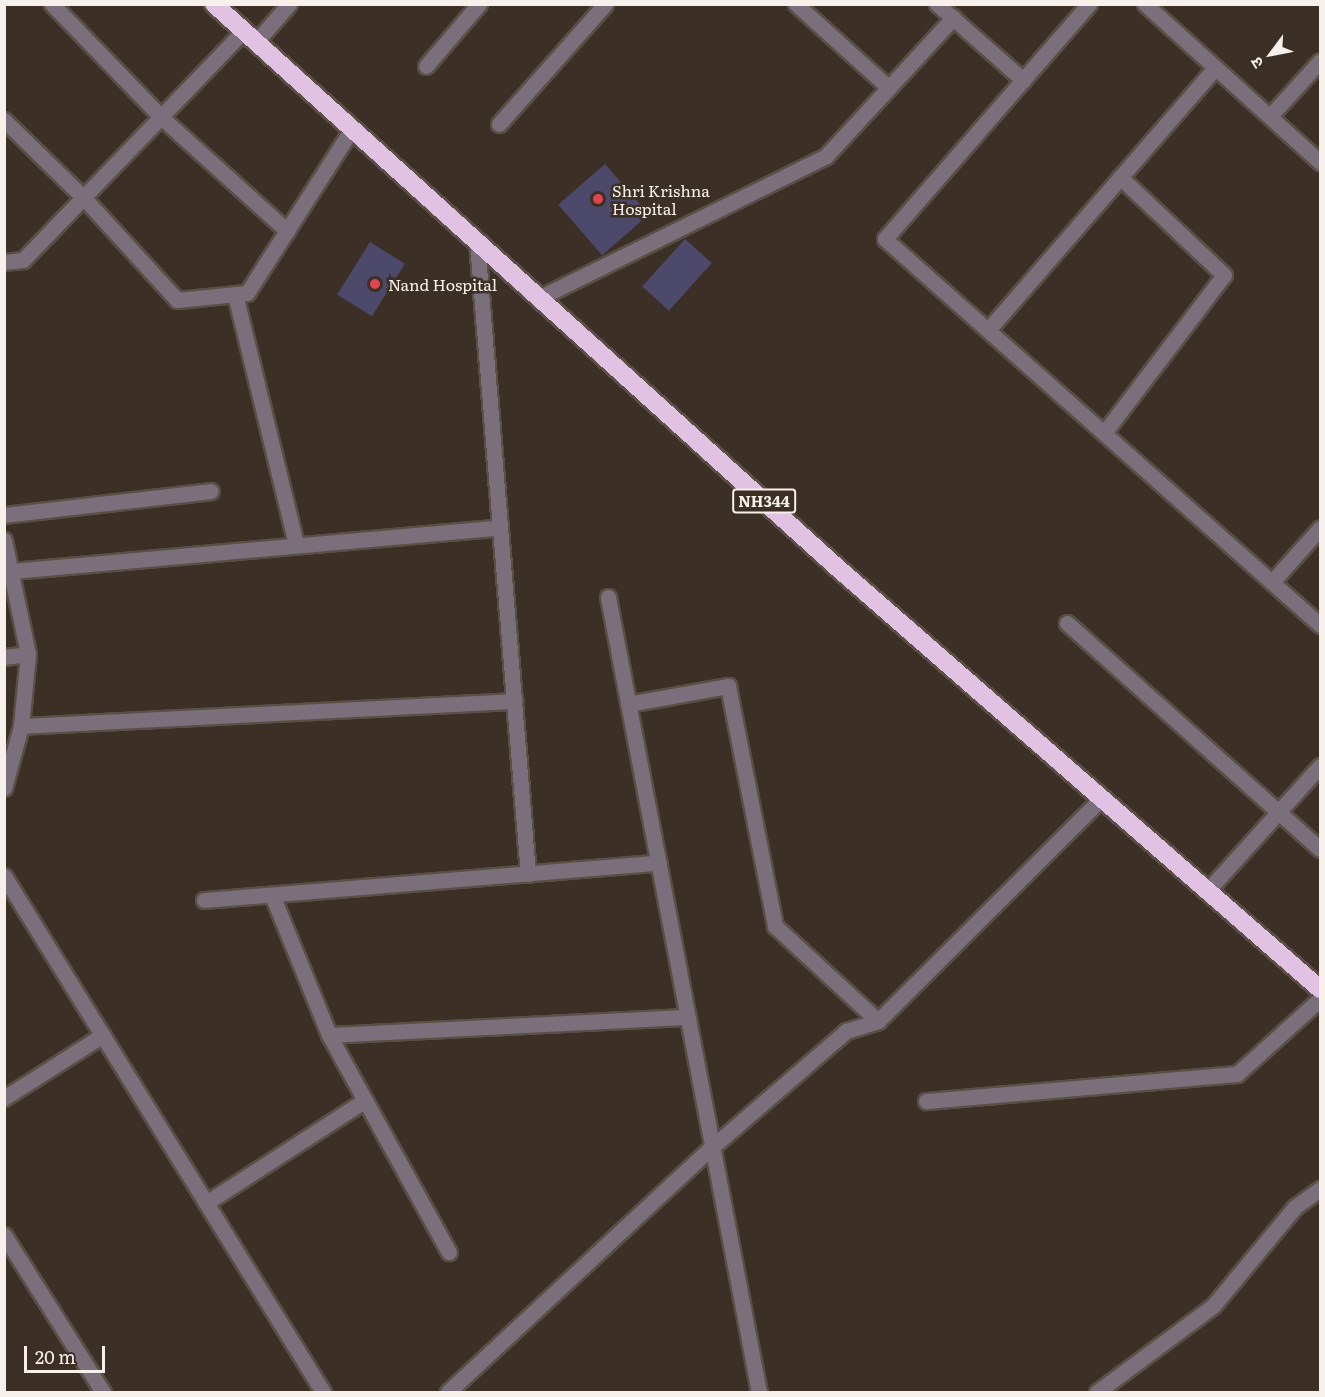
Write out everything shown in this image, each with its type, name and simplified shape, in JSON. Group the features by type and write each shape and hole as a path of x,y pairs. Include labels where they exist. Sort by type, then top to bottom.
{"highway":[{"name":"NH344","path":"214,4 840,570 1320,989"}],"street":[{"path":"52,4 160,117 287,231"},
{"path":"4,262 23,260 160,117 289,4"},
{"path":"426,66 479,4"},
{"path":"499,124 605,4"},
{"path":"796,4 889,88"},
{"path":"937,4 1023,81"},
{"path":"1089,4 885,239 1320,625"},
{"path":"1144,4 1320,162"},
{"path":"539,298 826,156 953,18"},
{"path":"1270,116 1320,61"},
{"path":"988,330 1215,68"},
{"path":"4,120 83,197 177,300 247,293 352,129"},
{"path":"1104,433 1224,274 1120,177"},
{"path":"477,242 528,874"},
{"path":"235,294 296,546"},
{"path":"4,515 211,491"},
{"path":"11,572 500,526"},
{"path":"1272,582 1320,528"},
{"path":"4,540 28,654 21,726 4,788"},
{"path":"608,597 759,1392"},
{"path":"1067,623 1320,849"},
{"path":"4,657 28,654"},
{"path":"628,704 728,686 775,926 878,1021"},
{"path":"21,726 514,700"},
{"path":"1208,890 1320,766"},
{"path":"448,1392 711,1148 846,1031 878,1021 1102,798"},
{"path":"204,900 658,863"},
{"path":"4,876 323,1392"},
{"path":"272,895 329,1035 449,1252"},
{"path":"926,1101 1237,1074 1320,999"},
{"path":"329,1035 687,1017"},
{"path":"4,1098 103,1035"},
{"path":"206,1203 365,1100"},
{"path":"1097,1392 1213,1306 1294,1207 1320,1189"},
{"path":"4,1235 10,1257 103,1392"}],"building":[{"path":"605,164 649,215 602,255 558,205"},
{"path":"685,239 712,263 669,311 642,287"},
{"path":"370,242 405,264 372,316 337,295"}],"place":[{"name":"Shri Krishna Hospital","path":"598,199"},
{"name":"Nand Hospital","path":"375,284"}]}
